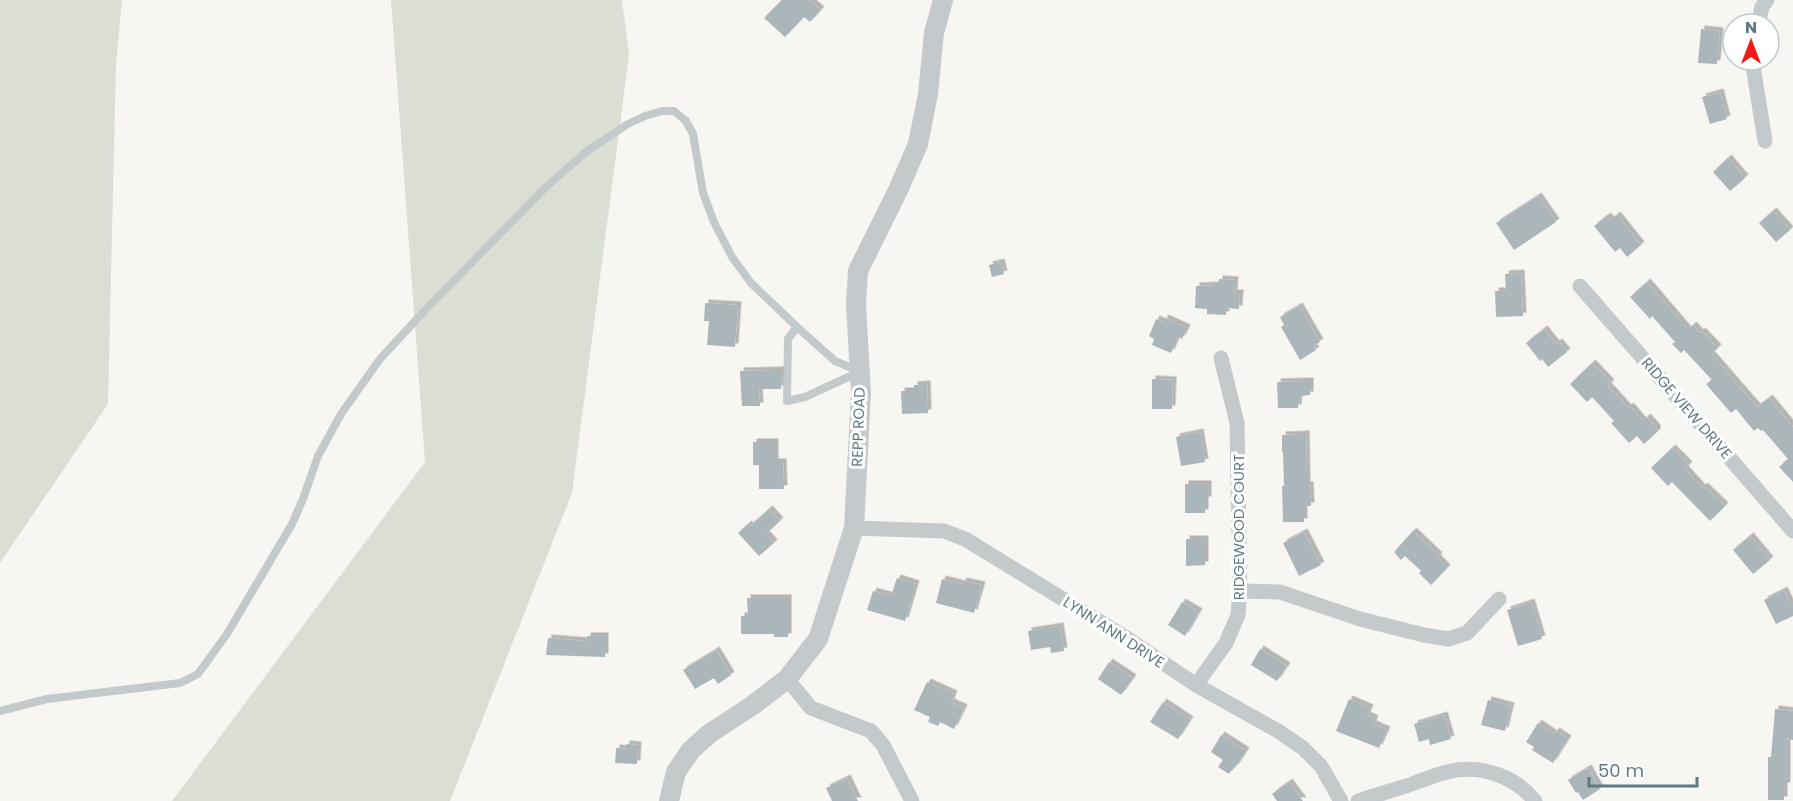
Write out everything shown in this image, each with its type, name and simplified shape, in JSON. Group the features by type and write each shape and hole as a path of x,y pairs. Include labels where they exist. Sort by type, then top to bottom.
{"street":[{"name":"REPP ROAD","path":"669,801 676,772 691,750 709,734 787,679 818,639 854,528 861,392 856,304 858,271 918,144 928,94 934,33 944,0"},
{"path":"1753,72 1765,141"},
{"name":"RIDGE VIEW DRIVE","path":"1580,286 1793,531"},
{"name":"RIDGEWOOD COURT","path":"1196,685 1226,643 1238,615 1240,591 1237,423 1221,358"},
{"name":"LYNN ANN DRIVE","path":"854,528 944,531 965,539 1128,639 1196,685 1304,748 1322,766 1341,801"},
{"path":"1240,591 1280,592 1360,619 1448,639 1467,633 1499,599"},
{"path":"787,679 811,708 871,732 883,745 912,801"},
{"path":"1358,801 1449,772 1476,769 1497,774 1517,784 1535,801"}],"lane":[{"path":"0,711 47,699 180,683 198,674 227,634 292,524 322,448 341,414 380,359 436,298 546,187 587,151 628,124 645,116 662,111 674,111 686,121 693,134 703,193 714,222 732,257 751,283 797,327 835,361 860,372"},
{"path":"797,327 788,339 787,401 805,397 860,372"}],"shaded area":[{"path":"0,0 122,0 116,65 108,404 0,563"},
{"path":"391,0 622,0 629,55 572,493 450,801 172,801 425,462"}],"building":[{"path":"782,0 809,0 821,10 810,22 804,17 785,37 764,18"},
{"path":"1701,29 1720,31 1717,64 1698,63"},
{"path":"1720,92 1727,119 1710,124 1702,97"},
{"path":"1728,158 1745,178 1730,191 1713,172"},
{"path":"1538,196 1556,222 1514,250 1496,223"},
{"path":"1773,211 1790,230 1776,242 1759,223"},
{"path":"1617,215 1641,245 1627,257 1620,248 1615,252 1594,226 1607,216 1611,220"},
{"path":"1001,262 1004,274 992,277 989,265"},
{"path":"1521,273 1523,316 1496,317 1495,291 1506,291 1505,274"},
{"path":"1219,279 1235,280 1234,293 1240,293 1239,309 1226,308 1226,315 1207,314 1207,309 1195,308 1196,286 1219,285"},
{"path":"1647,282 1688,330 1693,325 1718,348 1711,354 1757,407 1769,398 1793,427 1793,482 1779,467 1788,459 1763,430 1758,428 1754,431 1736,409 1731,413 1706,384 1712,380 1684,350 1681,353 1672,344 1675,342 1652,316 1650,319 1630,297"},
{"path":"705,303 738,305 735,347 707,345 709,321 704,321"},
{"path":"1299,306 1320,342 1313,346 1316,350 1300,360 1281,327 1284,325 1280,317"},
{"path":"1165,318 1187,328 1182,339 1178,337 1171,353 1152,345 1154,339 1149,336 1156,319 1163,322"},
{"path":"1544,329 1556,344 1559,342 1567,352 1548,367 1542,359 1540,361 1526,343"},
{"path":"1592,363 1611,383 1608,386 1628,408 1630,406 1643,421 1647,417 1657,428 1657,432 1644,444 1637,436 1629,443 1611,423 1614,421 1592,397 1587,402 1570,384"},
{"path":"782,370 781,389 759,389 760,406 742,406 740,371"},
{"path":"1152,379 1173,380 1172,409 1152,409"},
{"path":"1310,381 1310,395 1299,396 1298,408 1278,408 1277,382"},
{"path":"927,384 928,413 902,414 901,391 914,391 914,385"},
{"path":"1200,432 1205,462 1181,466 1176,437"},
{"path":"1306,434 1307,485 1310,485 1311,506 1304,506 1304,522 1283,522 1282,435"},
{"path":"753,442 775,442 775,462 783,462 784,489 759,489 759,465 753,465"},
{"path":"1672,448 1689,465 1685,469 1702,488 1704,486 1725,506 1710,521 1672,482 1668,486 1651,468"},
{"path":"1185,484 1208,484 1205,513 1185,513"},
{"path":"769,509 780,521 766,534 774,543 759,556 738,533 748,524 750,526"},
{"path":"1413,531 1439,556 1437,558 1447,568 1431,585 1419,573 1421,571 1405,556 1401,560 1394,552"},
{"path":"1304,532 1321,565 1299,576 1283,543"},
{"path":"1750,536 1770,560 1753,574 1733,550"},
{"path":"1186,539 1205,539 1205,565 1186,566"},
{"path":"897,578 916,584 905,621 867,610 873,591 891,596"},
{"path":"942,579 962,584 963,581 982,585 974,613 936,603"},
{"path":"1784,590 1790,603 1793,602 1793,616 1776,624 1764,600"},
{"path":"747,598 788,598 788,637 774,637 774,634 741,634 741,616 748,616"},
{"path":"1182,602 1199,612 1185,636 1168,625"},
{"path":"1531,602 1542,639 1518,646 1507,610"},
{"path":"1060,626 1064,651 1051,653 1050,647 1031,650 1028,631"},
{"path":"587,636 605,636 605,657 546,655 548,638 587,641"},
{"path":"1260,649 1287,666 1277,681 1251,665"},
{"path":"716,650 731,675 718,684 714,678 695,689 683,670"},
{"path":"1109,662 1133,678 1121,695 1098,679"},
{"path":"927,682 954,694 951,702 964,708 954,729 940,722 938,726 928,722 930,717 914,710"},
{"path":"1349,699 1370,708 1367,715 1375,719 1373,724 1387,730 1379,748 1336,731"},
{"path":"1488,700 1511,706 1505,731 1481,725"},
{"path":"1163,702 1190,720 1178,739 1150,722"},
{"path":"1775,709 1793,711 1793,740 1787,739 1787,786 1784,786 1784,800 1768,800 1768,757 1771,757"},
{"path":"1444,715 1451,739 1430,745 1429,739 1419,742 1414,724"},
{"path":"1538,723 1554,734 1556,731 1568,739 1553,763 1532,750 1534,747 1526,742"},
{"path":"1221,735 1246,751 1229,774 1218,767 1223,760 1211,752"},
{"path":"626,744 638,745 637,764 615,763 616,748 626,749"},
{"path":"1588,768 1600,789 1583,800 1568,780"},
{"path":"847,778 858,801 832,801 826,788"},
{"path":"1289,782 1303,801 1277,801 1272,794"}]}
